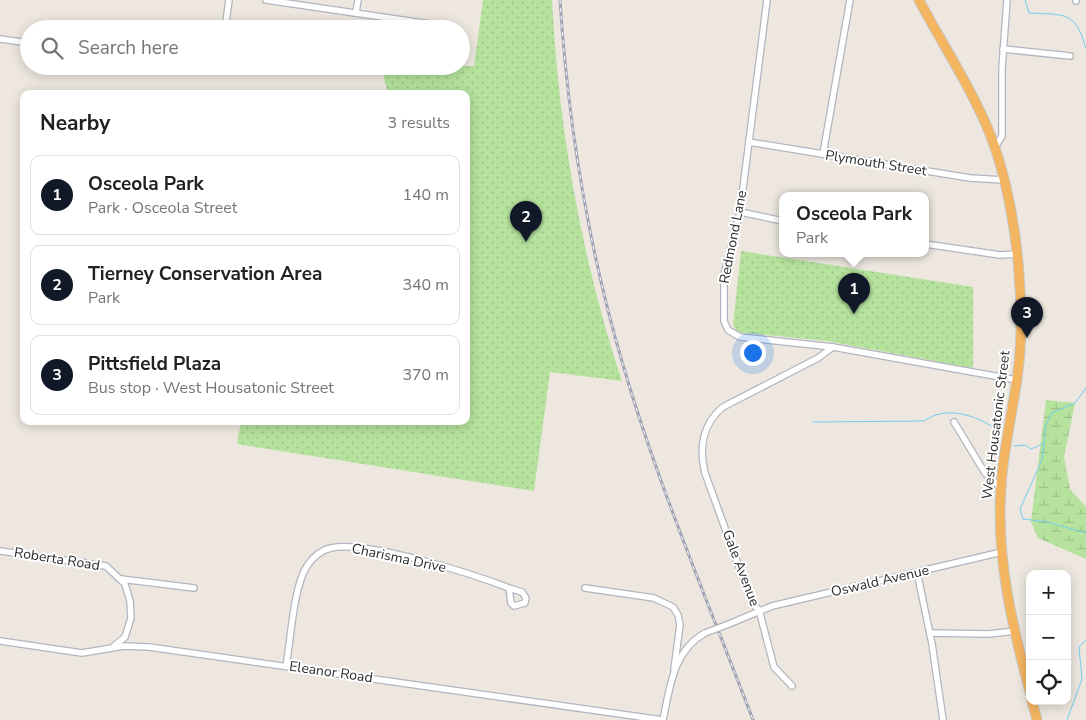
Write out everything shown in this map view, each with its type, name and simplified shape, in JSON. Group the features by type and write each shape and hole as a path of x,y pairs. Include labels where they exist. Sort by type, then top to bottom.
{"highway":[{"name":"West Housatonic Street","path":"919,0 986,125 995,147 1004,180 1017,254 1021,304 1017,380 1000,488 1002,552 1015,632 1026,676"},
{"path":"1033,705 1037,720"}],"street":[{"path":"226,20 229,0"},
{"path":"266,0 406,20"},
{"path":"356,12 358,0"},
{"name":"Redmond Lane","path":"767,0 740,212 724,275 723,314 728,330 743,338 833,347 1017,380"},
{"path":"823,154 850,0"},
{"path":"995,147 1002,136 1003,49 1007,0"},
{"path":"0,39 20,42"},
{"path":"1003,49 1070,56"},
{"name":"Plymouth Street","path":"749,142 970,178 1004,180"},
{"path":"740,212 779,220"},
{"path":"929,245 1000,255 1017,254"},
{"name":"Gale Avenue","path":"662,720 674,669 688,646 705,633 759,610 752,603 703,462 702,447 705,433 713,417 723,407 821,356 833,347"},
{"path":"954,422 985,473 1000,488"},
{"name":"Charisma Drive","path":"286,666 301,579 310,562 328,549 345,547 368,550 446,567 509,588"},
{"name":"Roberta Road","path":"0,550 106,566 121,579"},
{"name":"Oswald Avenue","path":"759,610 1002,552"},
{"path":"917,572 930,633 943,720"},
{"path":"121,579 194,588"},
{"path":"112,647 125,637 131,618 129,592 121,579"},
{"path":"586,588 654,598 673,606 678,615 680,625 674,669"},
{"path":"759,610 774,667 792,686"},
{"path":"930,633 989,634 1015,632"},
{"name":"Eleanor Road","path":"0,642 82,653 112,647 149,647 662,720"}],"green space":[{"path":"483,0 552,0 560,96 574,193 595,289 622,381 550,372 534,491 237,444 240,425 470,425 470,90 387,90 383,75 470,75 470,66 474,66"},
{"path":"741,251 973,287 973,368 827,341 737,332 733,325"},
{"path":"1046,400 1075,403 1064,457 1070,489 1086,507 1086,559 1038,538 1031,522"}],"waterway":[{"path":"1025,0 1029,13 1061,15 1073,21 1078,28 1086,49"},
{"path":"1086,388 1075,403 1052,413 1046,424 1042,460 1020,509 1023,519 1047,522 1086,533"},
{"path":"813,422 924,421 933,416 951,413 970,416 996,429"},
{"path":"1014,446 1025,445 1031,449 1043,444"},
{"path":"1067,720 1082,679 1079,647 1086,640"}],"railway":[{"path":"560,0 568,92 581,184 600,275 623,365 684,543 753,720"}],"place":[{"name":"Tierney Conservation Area","path":"526,242"},
{"name":"Osceola Park","path":"854,314"},
{"name":"Pittsfield Plaza","path":"1027,338"}]}
